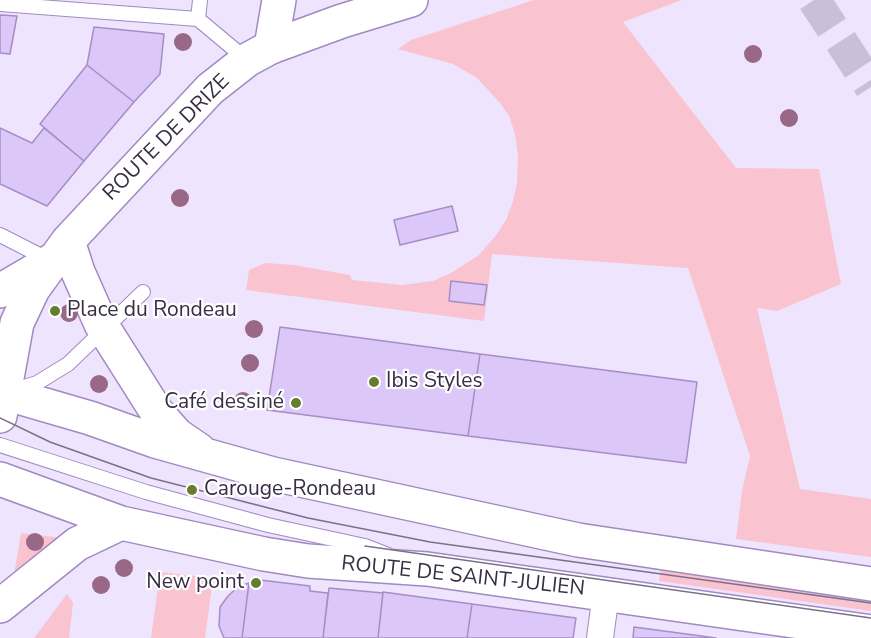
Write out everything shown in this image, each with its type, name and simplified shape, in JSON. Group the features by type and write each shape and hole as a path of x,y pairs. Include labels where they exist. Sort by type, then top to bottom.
{"main road":[{"path":"259,54 279,0"},
{"name":"ROUTE DE DRIZE","path":"60,251 210,89 259,54 342,21 411,0"},
{"path":"0,291 60,251"},
{"path":"60,251 85,290 105,331 156,411 177,435 205,455"},
{"path":"60,251 33,289 17,323 1,400 90,418 155,441 273,474 578,540 871,584"},
{"name":"ROUTE DE SAINT-JULIEN","path":"0,479 121,523 264,554 308,561 427,569 871,632"},
{"path":"0,606 77,544 121,523"}],"street":[{"path":"600,638 606,593"}],"lane":[{"path":"198,19 200,0"},
{"path":"0,4 198,19 259,54"},
{"path":"0,236 60,251"},
{"path":"1,400 19,389 50,376 68,364 105,331 143,292"},
{"path":"0,446 189,504 365,546 427,569"}],"shaded area":[{"path":"534,0 682,0 623,22 736,168 819,169 841,284 777,311 757,308 800,489 871,499 871,557 736,539 742,491 750,456 688,268 492,254 484,321 246,290 249,270 265,263 294,265 350,275 352,280 402,285 433,281 451,273 479,255 506,220 517,183 518,155 509,116 477,78 453,64 398,49 411,40"},
{"path":"21,533 63,538 12,587"},
{"path":"661,566 871,594 871,611 659,581"},
{"path":"160,572 213,578 205,638 151,638"},
{"path":"67,594 73,603 69,638 34,638"}],"building":[{"path":"0,15 17,16 10,54 0,53"},
{"path":"94,27 164,34 160,74 134,102 87,65"},
{"path":"87,65 134,102 84,161 40,124"},
{"path":"0,128 32,143 44,128 84,161 47,206 0,184"},
{"path":"452,206 458,231 400,245 394,220"},
{"path":"451,281 487,285 484,305 449,301"},
{"name":"Ibis Styles","path":"280,327 480,354 468,436 267,410"},
{"path":"480,354 697,382 686,463 468,436"},
{"path":"252,579 310,586 310,591 328,593 323,638 242,638 249,583"},
{"path":"249,583 242,638 224,638 219,626 220,607 238,587"},
{"path":"329,588 383,593 378,638 323,638"},
{"path":"383,592 472,604 467,638 378,638"},
{"path":"472,604 576,618 573,638 467,638"},
{"path":"634,627 716,638 633,638"}],"tunnel":[{"path":"814,0 871,87"}],"tram line":[{"path":"0,418 50,442 151,478 308,518 430,542 871,603"},
{"path":"365,546 871,618"}],"place":[{"name":"Place du Rondeau","path":"55,311"},
{"name":"Ibis Styles","path":"374,382"},
{"name":"Café dessiné","path":"296,403"},
{"name":"Carouge-Rondeau","path":"192,490"},
{"name":"New point","path":"256,583"}]}
